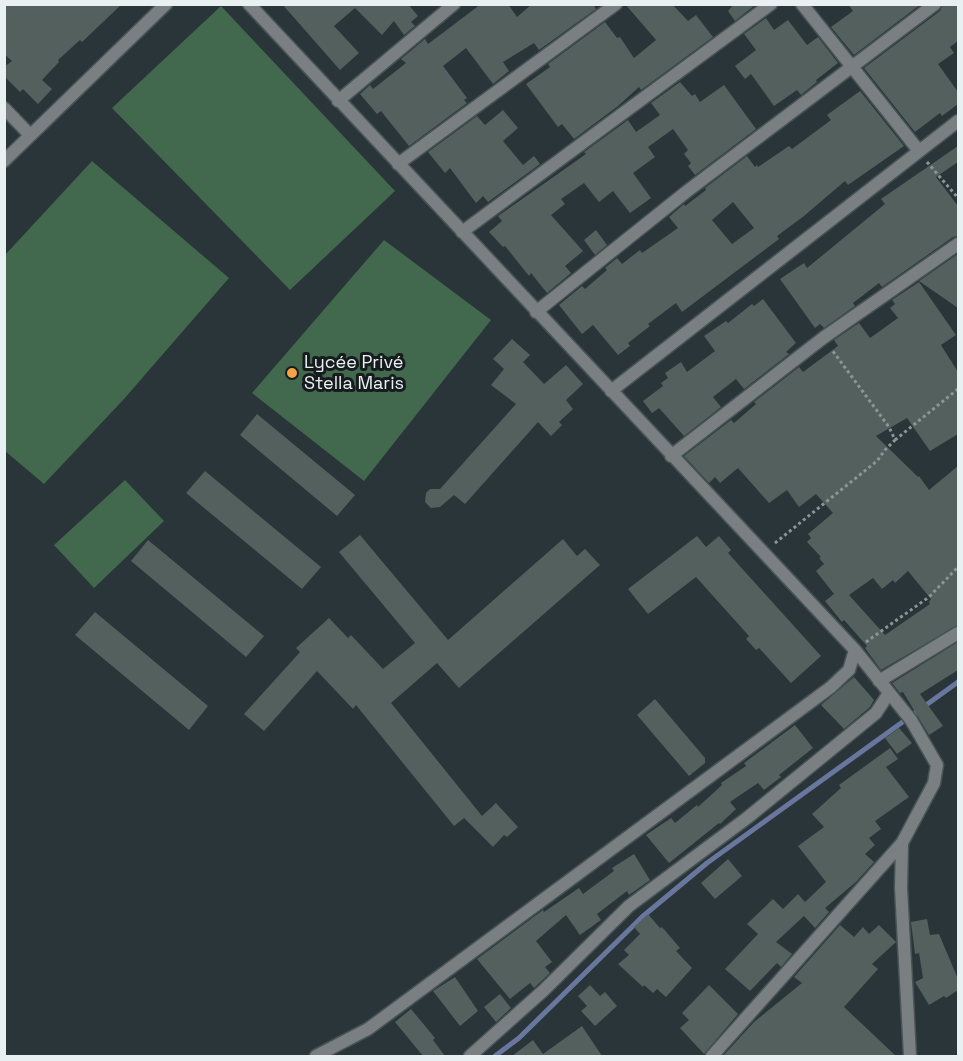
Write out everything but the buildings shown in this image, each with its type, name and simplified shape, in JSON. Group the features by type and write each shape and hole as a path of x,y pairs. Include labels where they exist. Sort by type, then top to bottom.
{"street":[{"path":"249,4 762,554 855,650 911,720 937,765 934,783 902,843 712,1056"},
{"path":"338,101 454,4"},
{"path":"398,164 616,4"},
{"path":"462,232 771,4"},
{"path":"802,4 918,151"},
{"path":"536,312 686,192 935,4"},
{"path":"4,161 163,6"},
{"path":"4,108 30,135"},
{"path":"611,392 958,121"},
{"path":"671,456 823,338 958,244"},
{"path":"879,681 958,633"},
{"path":"316,1056 368,1029 831,687 849,670 855,650"},
{"path":"470,1056 544,990 629,906 747,818 867,721 892,696"},
{"path":"902,843 902,909 910,1056"}],"path":[{"path":"918,151 958,198"},
{"path":"823,338 889,427 895,440"},
{"path":"762,554 877,461 895,440 958,389"},
{"path":"855,650 929,597 958,567"}],"green space":[{"path":"221,6 395,191 290,290 112,108"},
{"path":"92,161 229,278 124,399 44,484 5,451 5,255"},
{"path":"384,240 491,320 364,481 252,393"},
{"path":"125,480 164,521 94,588 54,545"}],"waterway":[{"path":"495,1056 519,1038 642,917 707,863 958,682"}],"place":[{"name":"Lycée Privé Stella Maris","path":"292,373"}]}
